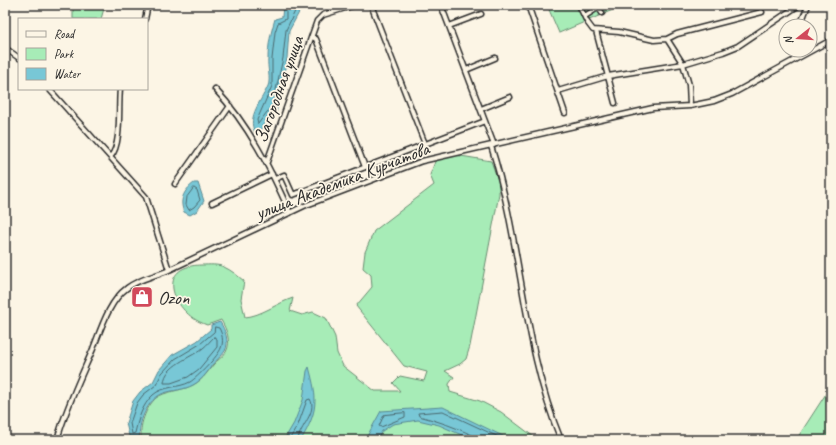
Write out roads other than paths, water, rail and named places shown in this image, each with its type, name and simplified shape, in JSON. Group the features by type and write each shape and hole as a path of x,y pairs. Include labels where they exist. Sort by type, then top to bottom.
{"street":[{"path":"145,18 148,5"},
{"name":"Загородная улица","path":"267,162 317,21 323,14 355,5"},
{"path":"371,5 425,144"},
{"path":"442,5 481,109 493,146 504,189 539,373 561,440"},
{"path":"528,5 565,113"},
{"path":"579,5 591,28 596,31 619,32 654,40 667,39 677,34 762,12"},
{"path":"558,91 608,76 683,64 732,49 799,5"},
{"path":"585,16 598,6 602,13"},
{"path":"803,18 807,6"},
{"path":"449,26 481,14"},
{"path":"596,31 615,103"},
{"path":"312,37 316,39 365,167"},
{"path":"667,39 683,64 689,85 690,106"},
{"name":"улица Академика Курчатова","path":"818,46 831,40"},
{"path":"5,48 18,57"},
{"path":"466,70 496,58"},
{"name":"улица Академика Курчатова","path":"57,440 72,396 103,326 118,297 126,288 134,283 169,270 290,212 357,184 422,161 493,146 653,108 690,106 714,101 732,94 794,58"},
{"path":"215,88 249,132 267,162 290,212"},
{"path":"50,90 146,197 169,270"},
{"path":"110,156 115,151 120,90"},
{"path":"481,109 510,97"},
{"path":"176,184 230,106"},
{"path":"275,179 284,175 293,195 485,121"},
{"name":"улица Академика Курчатова","path":"212,203 272,174"}],"water":[{"path":"283,5 303,5 289,31 287,58 276,113 270,114 259,132 255,132 253,126 254,114 269,83 268,54 271,34 275,19 282,17"},
{"path":"194,183 198,183 204,201 197,211 190,215 184,212 182,200 187,189"},
{"path":"220,322 227,340 224,353 204,376 190,387 164,393 158,396 148,406 144,413 140,427 140,440 130,440 126,423 133,401 140,392 153,382 159,370 172,355 197,341 211,329 211,325"},
{"path":"309,367 315,397 315,405 311,421 301,440 284,440 294,423 303,400 307,371"},
{"path":"443,407 511,440 473,440 439,425 418,420 393,424 382,431 377,440 365,440 381,411"}],"place":[{"name":"Ozon","path":"142,297"}]}
